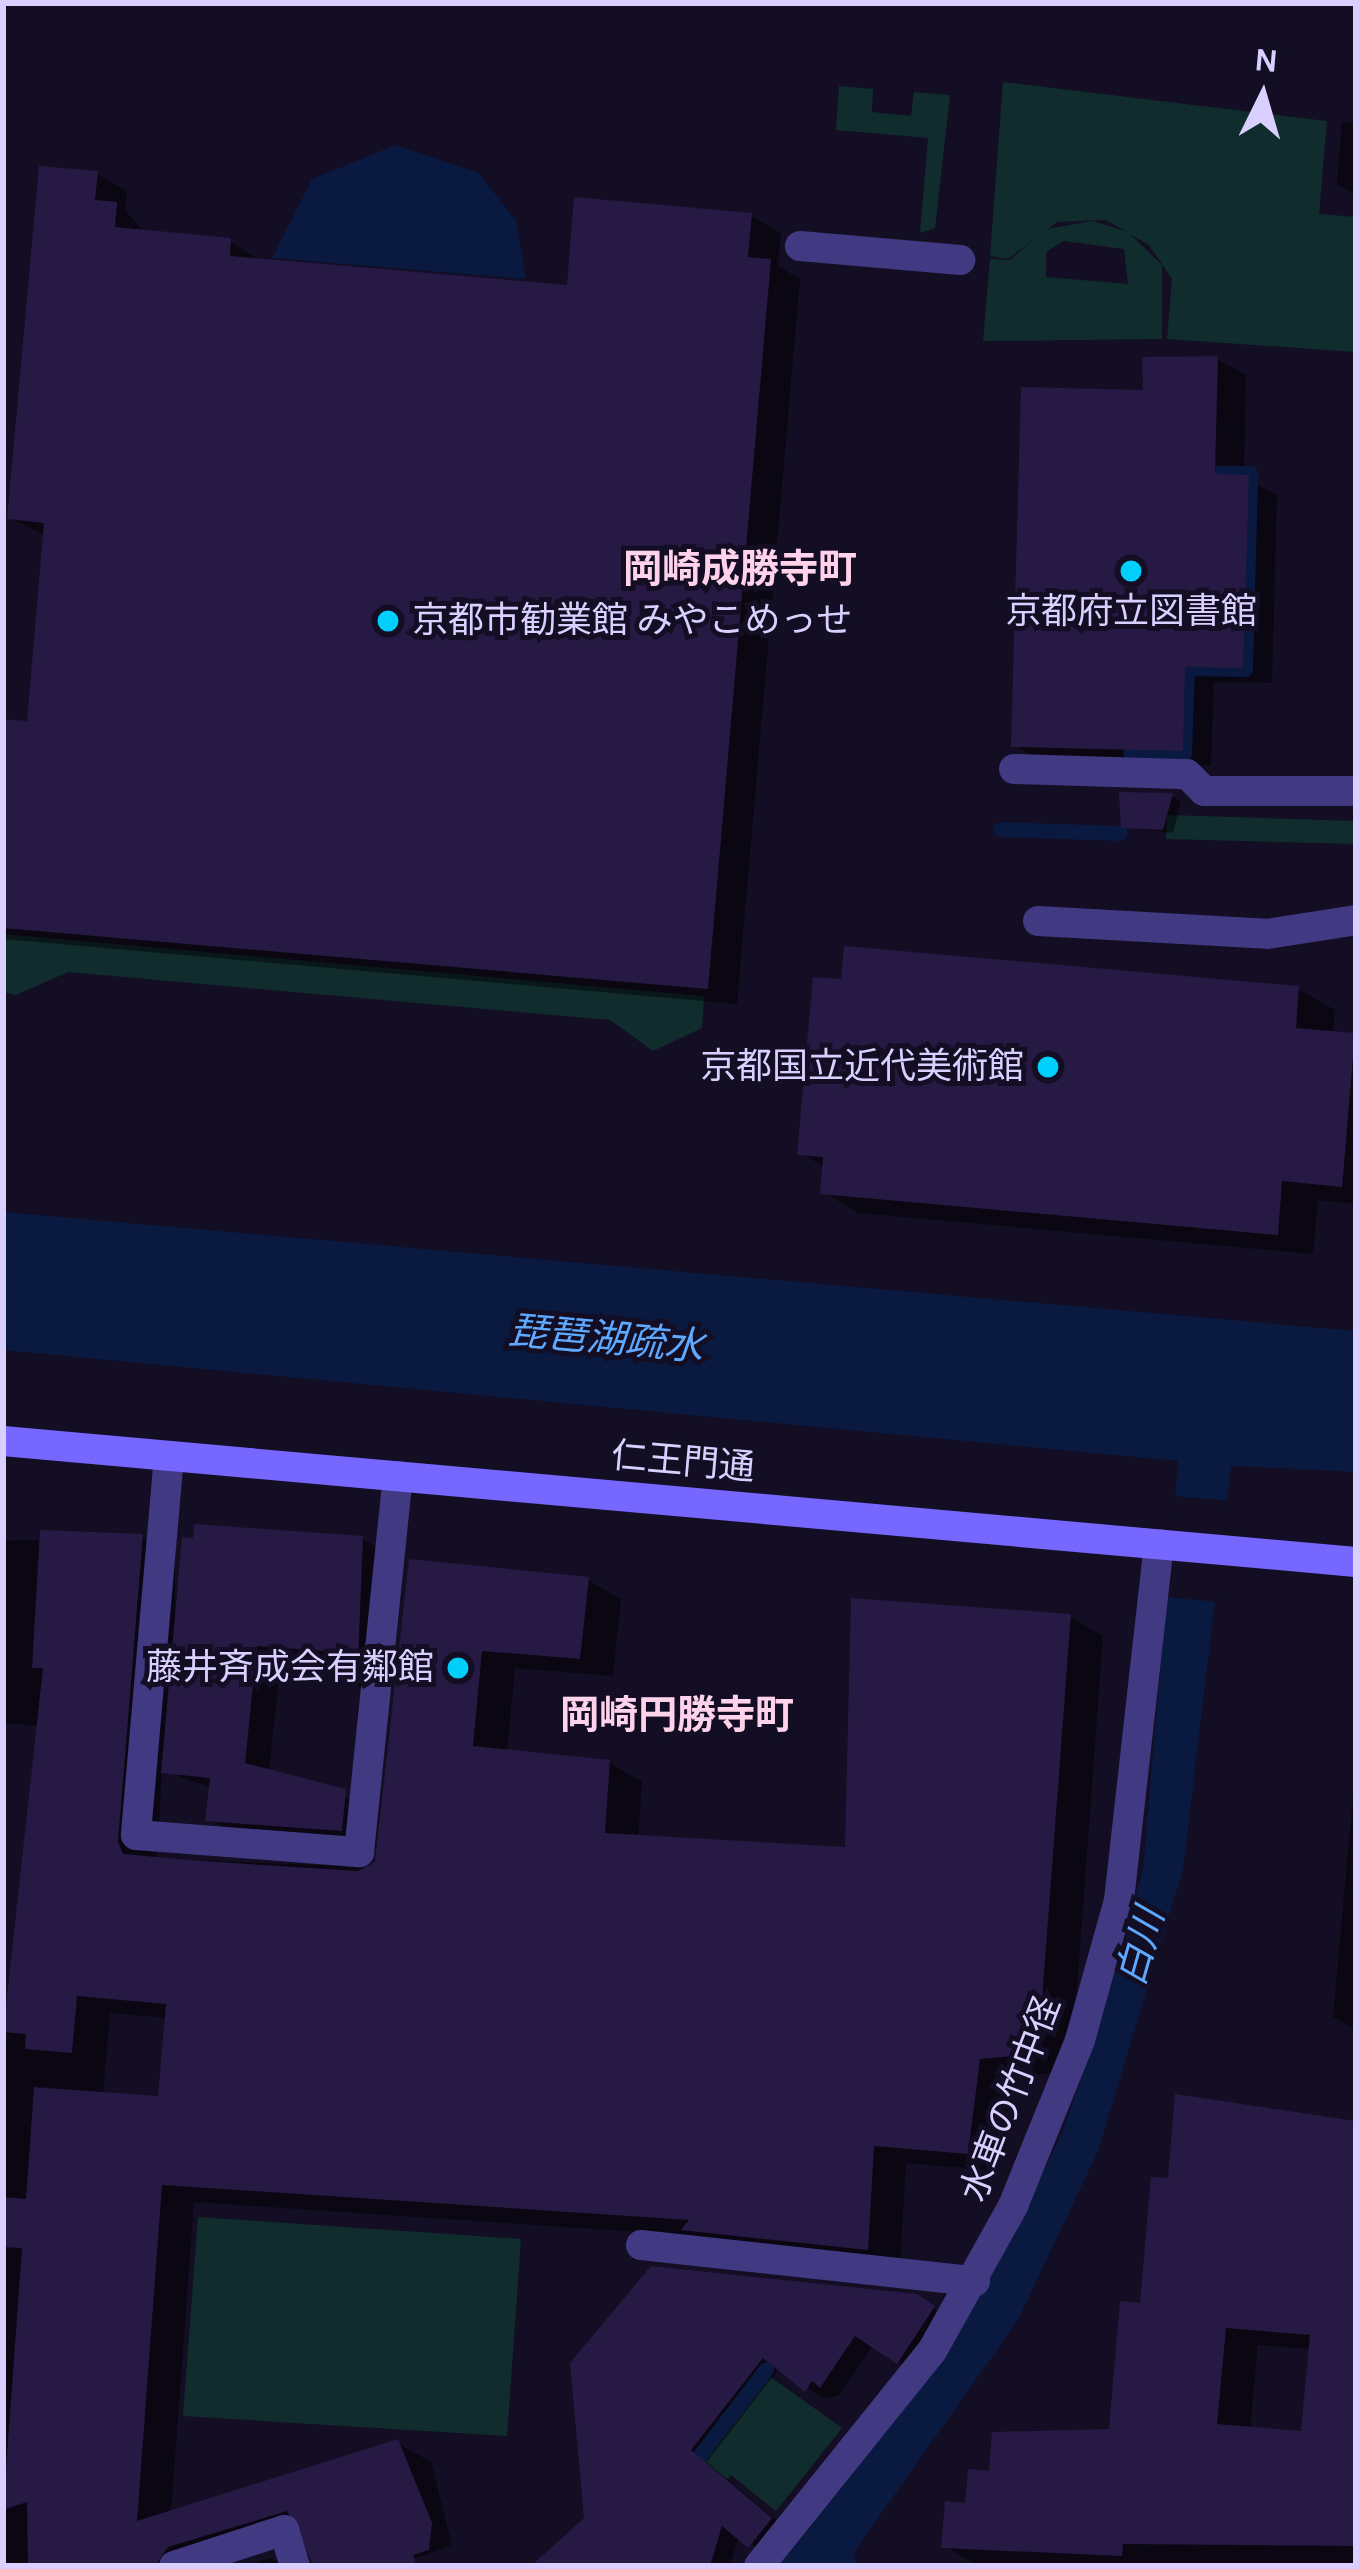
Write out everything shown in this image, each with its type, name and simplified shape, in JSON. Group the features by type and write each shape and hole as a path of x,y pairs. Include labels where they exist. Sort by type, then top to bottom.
{"street":[{"path":"800,246 960,260"},
{"path":"1014,770 1187,774 1204,791 1356,791"},
{"path":"1038,921 1267,934 1356,920"},
{"name":"仁王門通","path":"3,1442 1356,1562"},
{"path":"169,1456 136,1835 358,1852 398,1476"},
{"name":"水車の竹中径","path":"759,2566 890,2409 975,2281 1013,2206 1080,2040 1119,1900 1162,1545"},
{"path":"641,2245 975,2281"},
{"path":"174,2566 284,2530 295,2566"}],"green space":[{"path":"1003,82 1327,121 1319,214 1356,217 1356,352 1167,339 1172,279 1149,245 1106,220 1057,222 1008,259 990,256"},
{"path":"839,86 873,89 872,112 911,116 914,92 950,95 935,228 920,233 928,138 836,130"},
{"path":"1093,221 1128,232 1162,265 1162,339 983,341 990,259 1010,260 1046,229","holes":["1064,241 1124,249 1128,284 1046,277 1046,252"]},
{"path":"1167,815 1356,821 1356,844 1166,839"},
{"path":"3,934 704,996 702,1028 653,1051 610,1020 68,972 16,995 3,992"},
{"path":"198,2217 521,2239 507,2436 183,2416"},
{"path":"769,2376 842,2428 776,2511 731,2475 719,2487 699,2469"}],"water":[{"path":"395,145 479,173 516,221 526,279 272,258 312,179"},
{"path":"3,1212 1356,1331 1356,1472 1231,1466 1183,1870 1098,2151 1018,2320 854,2552 856,2566 778,2566 974,2307 1061,2136 1100,2025 1143,1869 1178,1461 3,1350"}],"pier":[{"path":"1172,1496 1231,1501 1220,1602 1165,1597"}],"building":[{"name":"京都市勧業館 みやこめっせ","path":"39,166 98,171 95,200 117,202 115,227 231,238 230,256 567,285 574,197 752,213 748,257 771,259 708,989 3,928 3,719 27,721 44,523 7,519"},
{"name":"京都府立図書館","path":"1218,356 1215,474 1249,475 1243,668 1185,667 1183,751 1011,747 1021,387 1143,390 1142,357"},
{"path":"1119,792 1173,793 1163,830 1121,828"},
{"name":"京都国立近代美術館","path":"844,946 1299,986 1296,1028 1355,1033 1342,1187 1282,1181 1278,1235 820,1194 823,1157 797,1155 813,977 841,979"},
{"path":"194,1524 363,1536 357,1684 348,1683 350,1653 257,1646 245,1763 346,1789 342,1831 205,1821 210,1778 161,1773 182,1537 193,1538"},
{"path":"40,1530 143,1534 118,1842 123,1854 201,1861 358,1871 375,1862 409,1559 589,1577 580,1659 482,1651 473,1746 610,1760 605,1833 845,1847 851,1598 1071,1614 1038,2054 980,2059 968,2154 874,2146 868,2250 681,2230 689,2220 162,2185 137,2521 398,2439 432,2523 429,2550 413,2555 417,2566 314,2566 287,2511 168,2547 155,2566 28,2566 27,2502 3,2510 22,2248 3,2247 3,2197 26,2199 34,2087 158,2096 166,2004 77,1996 72,2053 25,2049 26,2034 3,2032 43,1668 32,1668"},
{"path":"1175,2094 1356,2121 1356,2546 1123,2544 1122,2556 941,2548 945,2501 965,2503 968,2469 989,2471 992,2432 1109,2429 1120,2301 1140,2303 1151,2177 1168,2178","holes":["1226,2328 1310,2335 1301,2431 1217,2424"]},
{"path":"651,2266 917,2294 935,2306 897,2364 855,2336 820,2388 812,2381 805,2392 763,2358 691,2450 772,2518 748,2548 722,2526 710,2566 531,2566 584,2518 570,2363"}],"waterway":[{"path":"1130,752 1184,753 1187,668 1245,669 1250,473 1216,473"},
{"path":"1000,829 1120,833"},
{"path":"687,2472 766,2369"}],"place":[{"name":"京都府立図書館","path":"1131,571"},
{"name":"京都市勧業館 みやこめっせ","path":"388,621"},
{"name":"京都国立近代美術館","path":"1048,1067"},
{"name":"藤井斉成会有鄰館","path":"458,1668"}],"district":[{"name":"岡崎成勝寺町","path":"740,569"},
{"name":"岡崎円勝寺町","path":"677,1715"}],"water label":[{"name":"琵琶湖疏水","path":"606,1339"},
{"name":"白川","path":"1141,1947"}]}
